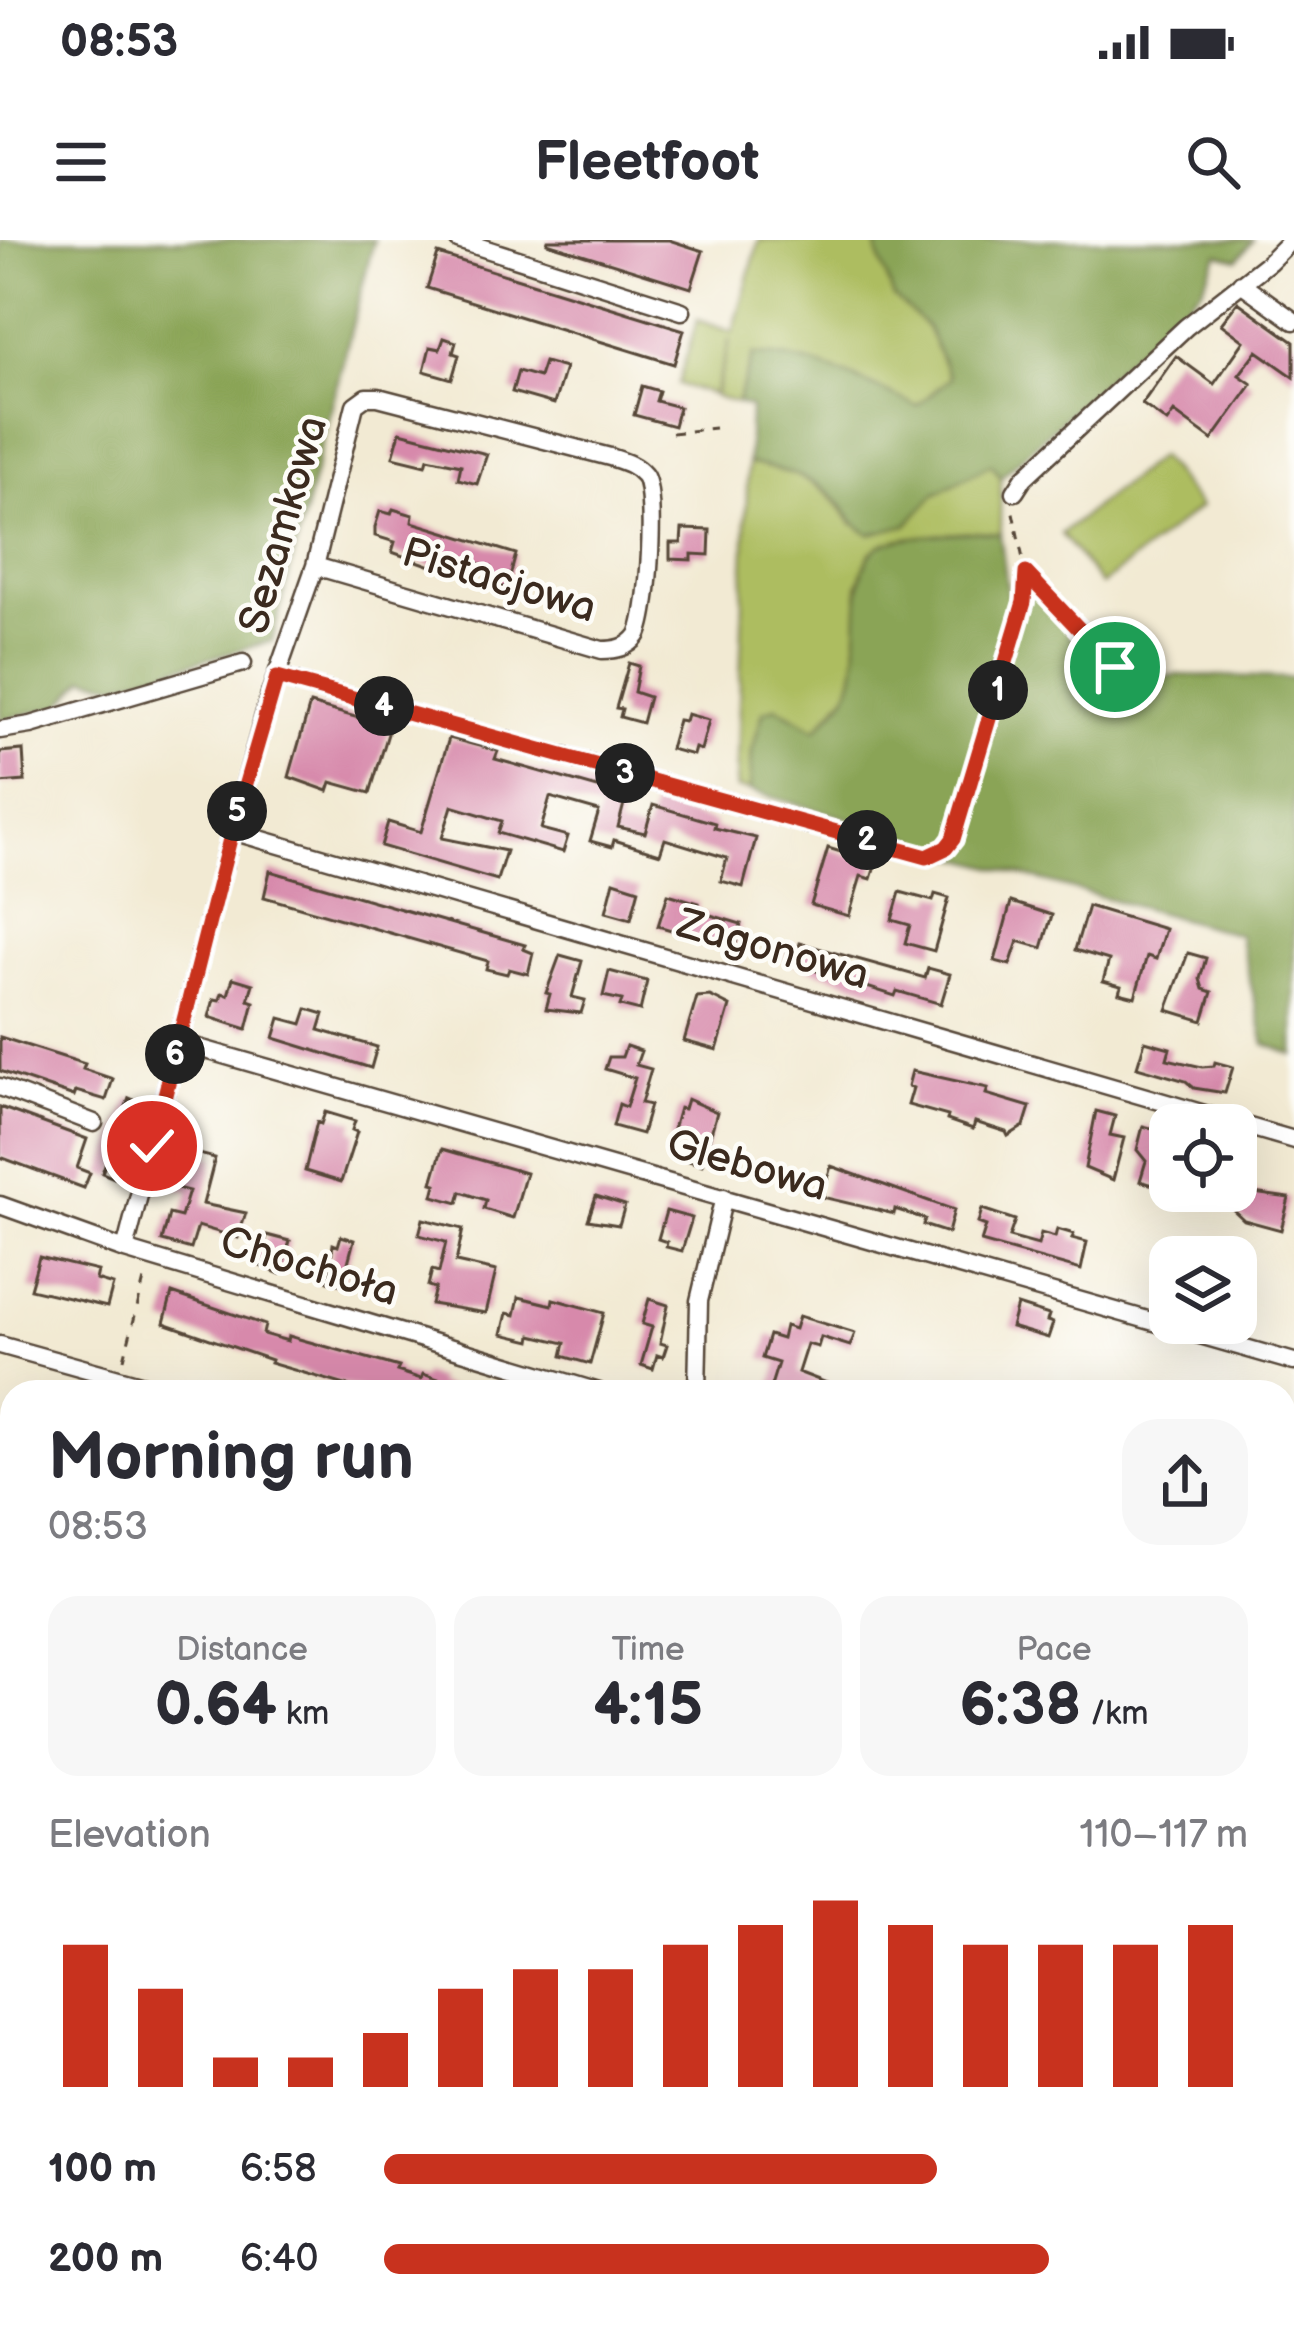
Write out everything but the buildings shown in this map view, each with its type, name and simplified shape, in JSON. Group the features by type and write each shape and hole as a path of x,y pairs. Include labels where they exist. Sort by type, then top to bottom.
{"street":[{"path":"458,240 682,311"},
{"path":"1015,492 1024,478 1160,350 1287,245"},
{"path":"1241,284 1294,321"},
{"name":"Pistacjowa","path":"315,566 602,650 631,643 644,621 651,500 648,482 639,470 610,457 366,398"},
{"name":"Sezamkowa","path":"125,1250 232,831 315,566 355,405 366,398"},
{"path":"0,730 243,663"},
{"path":"277,677 927,857"},
{"name":"Zagonowa","path":"232,831 1294,1139"},
{"name":"Glebowa","path":"178,1042 1294,1363"},
{"path":"0,1087 94,1123"},
{"path":"697,1380 699,1301 724,1196"},
{"name":"Chochoła","path":"0,1205 125,1250 559,1380"},
{"path":"0,1346 126,1380"}],"path":[{"path":"672,434 715,428"},
{"path":"927,857 953,839 1024,602 1026,573 1012,515 1015,492"},
{"path":"1026,573 1115,667"},
{"path":"119,1378 143,1293 147,1256"}],"green space":[{"path":"0,240 374,240 272,641 117,684 85,678 60,706 0,720"},
{"path":"759,240 877,240 894,297 927,327 951,378 917,406 846,374 753,355 737,403 715,397 730,339 714,395 678,384 697,320 733,332"},
{"path":"877,240 1253,240 1238,259 1218,254 1202,288 1001,477 991,464 935,494 907,525 870,534 817,485 748,463 750,407 737,403 753,355 816,365 917,406 950,378 927,327 894,297"},
{"path":"1159,456 1200,507 1101,585 1061,534"},
{"path":"748,463 819,488 852,524 907,525 935,494 992,463 1001,477 1000,534 950,534 884,544 870,553 858,585 860,645 851,689 816,729 776,707 752,751 750,791 736,788"},
{"path":"1000,534 1008,594 1034,593 1111,686 1177,675 1294,678 1294,1055 1265,1044 1239,935 953,856 900,833 750,791 752,751 763,712 776,707 816,729 849,691 855,670 860,587 871,554 883,544 903,539"}],"route":[{"path":"152,1146 232,831 277,677 927,857 953,839 1024,602 1026,573 1115,667"}]}
